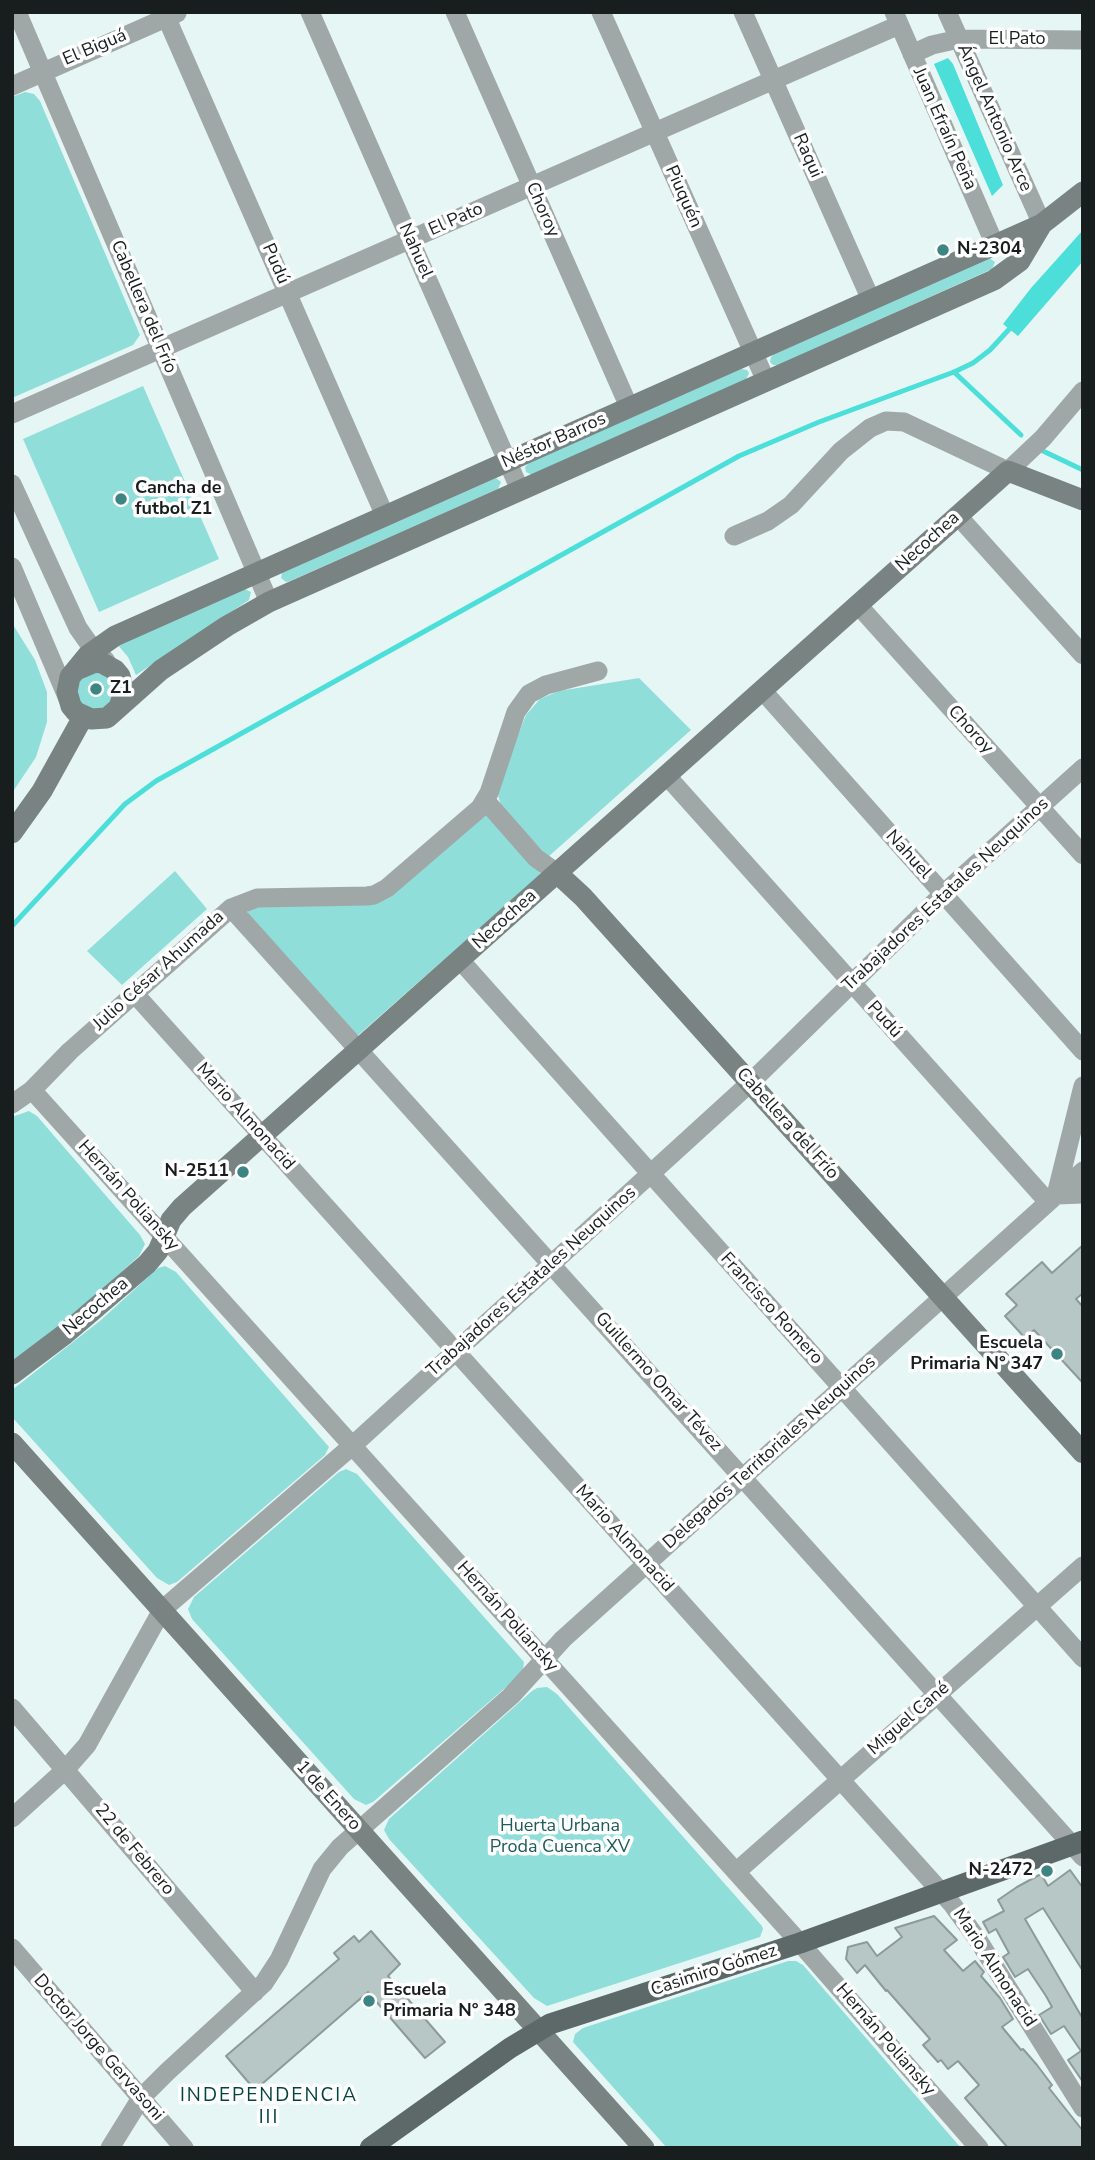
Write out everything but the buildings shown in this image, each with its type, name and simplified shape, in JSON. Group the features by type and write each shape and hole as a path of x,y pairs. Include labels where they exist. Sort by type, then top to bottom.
{"main road":[{"name":"Casimiro Gómez","path":"381,2144 538,2030 1079,1847"}],"street":[{"name":"Cabellera del Frío","path":"17,12 269,602"},
{"name":"Nahuel","path":"310,12 520,490"},
{"name":"Choroy","path":"455,12 629,407"},
{"name":"Piuquén","path":"601,12 766,381"},
{"name":"Raqui","path":"743,12 871,300"},
{"name":"Ángel Antonio Arce","path":"947,12 1042,224"},
{"name":"El Biguá","path":"12,86 170,14"},
{"name":"Pudú","path":"170,14 384,516"},
{"name":"El Pato","path":"12,414 774,80 897,19"},
{"name":"Juan Efraín Peña","path":"897,19 995,245"},
{"name":"El Pato","path":"912,54 959,39 1083,40"},
{"name":"Néstor Barros","path":"68,699 68,684 75,671 94,650 115,636 1042,224 1083,192"},
{"name":"Néstor Barros","path":"83,717 99,720 114,713 139,686 160,670 237,619 269,602 1001,276 1025,255 1042,224"},
{"path":"1008,471 1043,438 1083,391"},
{"path":"734,536 768,521 790,505 841,451 870,428 887,421 904,422 1008,471 1083,500"},
{"name":"Necochea","path":"12,1374 147,1264 158,1251 176,1213 1008,471"},
{"path":"12,484 75,622 94,650 120,676 124,692 119,707"},
{"path":"958,516 1083,655"},
{"path":"12,567 68,699 76,712 83,717 47,783 12,834"},
{"name":"Choroy","path":"858,605 1083,855"},
{"path":"75,671 94,662 115,670"},
{"name":"Julio César Ahumada","path":"12,1104 32,1090 70,1051 231,908 248,900 264,898 374,895 393,883 472,815 485,800 516,712 524,699 540,688 598,671"},
{"name":"Nahuel","path":"762,690 1083,1051"},
{"name":"Trabajadores Estatales Neuquinos","path":"12,1818 65,1770 87,1745 162,1610 352,1446 750,1083 943,894 1083,768"},
{"name":"Pudú","path":"666,775 851,983 1052,1199"},
{"name":"Cabellera del Frío","path":"485,800 536,858 583,897 1083,1453"},
{"name":"Guillermo Omar Tévez","path":"231,908 1079,1847"},
{"name":"Francisco Romero","path":"460,960 1083,1658"},
{"name":"Mario Almonacid","path":"134,993 942,1892 970,1926 1083,2108"},
{"path":"1083,1086 1052,1199 1083,1194"},
{"name":"Hernán Poliansky","path":"32,1090 800,1943 979,2148"},
{"name":"Delegados Territoriales Neuquinos","path":"110,2148 141,2098 255,1992 273,1971 322,1869 331,1856 511,1696 563,1639 1083,1171"},
{"name":"1 de Enero","path":"12,1443 643,2148"},
{"name":"Miguel Cané","path":"736,1872 1083,1566"},
{"name":"22 de Febrero","path":"12,1708 255,1992"},
{"name":"Doctor Jorge Gervasoni","path":"12,1948 184,2148"}],"green space":[{"path":"25,92 34,94 40,101 140,335 133,345 12,398 12,97"},
{"path":"989,258 995,262 992,269 778,365 770,362 774,354"},
{"path":"741,369 749,373 746,380 532,475 526,472 525,467 529,463"},
{"name":"Cancha de futbol Z1","path":"143,386 219,559 99,612 23,439"},
{"path":"496,478 501,482 498,489 290,581 286,582 281,578 282,573"},
{"path":"245,589 251,592 249,600 136,675 128,657 117,644"},
{"path":"12,623 35,660 47,692 47,722 36,757 12,793"},
{"path":"87,672 106,673 116,690 107,707 94,711 78,701 77,681"},
{"path":"639,678 691,730 548,857 501,806 498,795 502,774 526,715 540,699 559,691"},
{"path":"484,810 541,874 355,1038 247,916 250,904 381,901"},
{"path":"175,871 207,909 122,985 87,951"},
{"path":"29,1111 37,1116 145,1244 139,1256 73,1316 12,1363 12,1117"},
{"path":"165,1266 176,1272 329,1447 325,1455 177,1582 169,1585 157,1578 12,1417 12,1390 101,1320 158,1268"},
{"path":"346,1469 357,1474 524,1662 519,1676 373,1802 366,1805 354,1799 192,1619 188,1609 194,1597 339,1472"},
{"name":"Huerta Urbana Proda Cuenca XV","path":"547,1687 557,1694 762,1926 760,1937 547,2006 534,1998 389,1839 384,1830 389,1819 532,1691"},
{"path":"788,1961 803,1965 961,2148 667,2148 573,2042 575,2034 583,2028"}],"shaded area":[{"path":"948,58 953,64 1003,185 992,196 934,64"},
{"path":"1083,230 1083,261 1018,336 1003,324"}],"waterway":[{"path":"12,926 125,804 156,781 739,456 973,363 990,350 1013,325"},
{"path":"954,372 1021,435"},
{"path":"1043,451 1083,470"}],"place":[{"name":"N-2304","path":"943,250"},
{"name":"Cancha de futbol Z1","path":"121,499"},
{"name":"Z1","path":"96,689"},
{"name":"N-2511","path":"243,1172"},
{"name":"Escuela Primaria N° 347","path":"1057,1354"},
{"name":"N-2472","path":"1047,1871"},
{"name":"Escuela Primaria N° 348","path":"369,2001"}],"district":[{"name":"INDEPENDENCIA III","path":"269,2107"}]}
